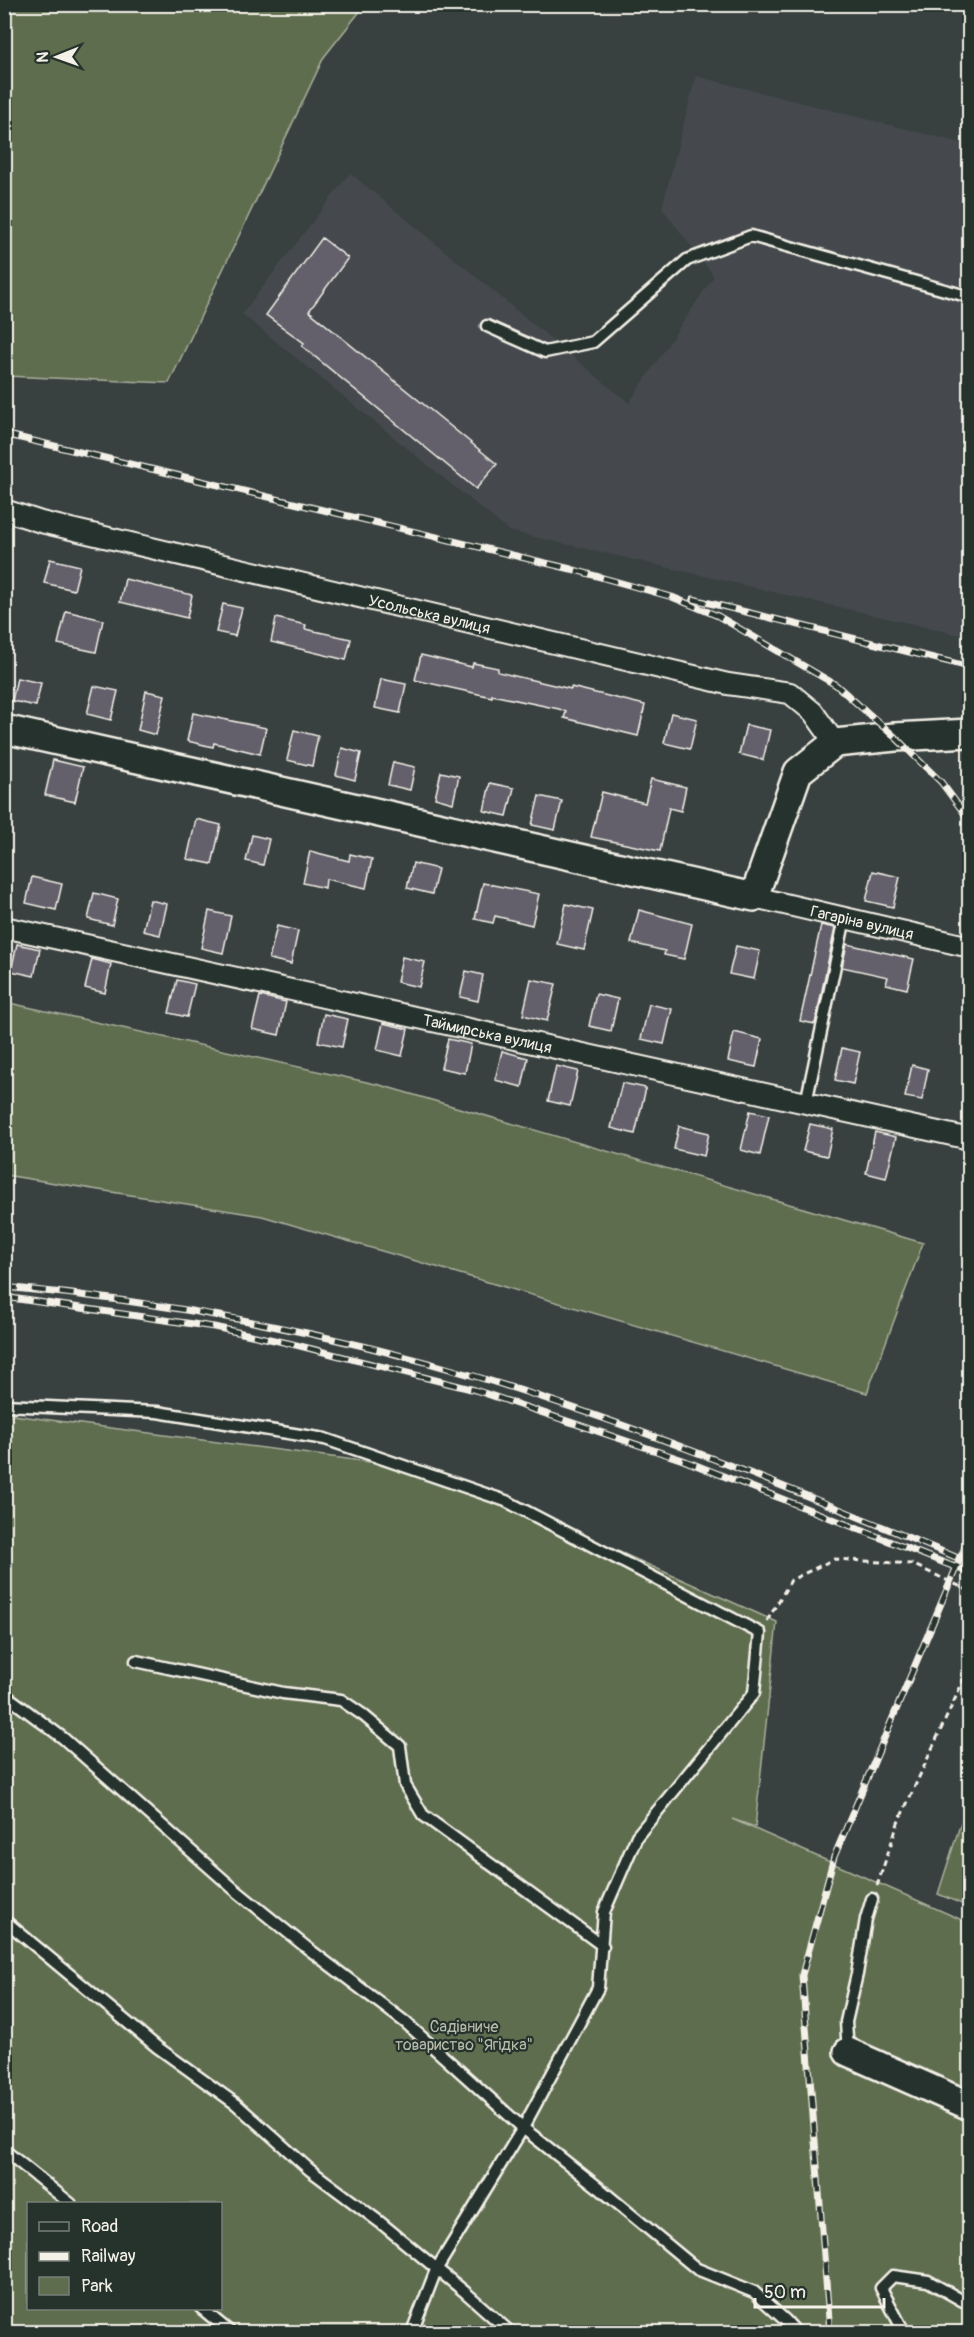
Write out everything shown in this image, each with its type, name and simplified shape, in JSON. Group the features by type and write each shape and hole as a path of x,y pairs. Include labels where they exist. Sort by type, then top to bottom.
{"main road":[{"path":"4,729 754,897 798,772 836,743 894,736 969,733"},
{"path":"848,2052 969,2106"}],"street":[{"name":"Усольська вулиця","path":"4,510 52,525 728,684 790,693 813,712 836,743"},
{"name":"Гагаріна вулиця","path":"754,897 969,947"},
{"name":"Таймирська вулиця","path":"4,927 969,1139"}],"lane":[{"path":"487,326 545,352 593,342 687,260 751,236 969,297"},
{"path":"806,1103 845,918"},
{"path":"4,1405 157,1412 325,1439 506,1500 760,1633 754,1693 637,1836 604,1912 598,1988 523,2128 436,2270 412,2332"},
{"path":"136,1661 283,1693 341,1700 400,1746 405,1785 423,1815 603,1946"},
{"path":"4,1694 63,1738 163,1827 279,1925 405,2022 523,2128 600,2187 697,2269 754,2292 796,2332"},
{"path":"848,2052 846,2022 872,1899"},
{"path":"4,1920 157,2047 236,2104 310,2170 381,2223 510,2332"},
{"path":"4,2150 69,2202"},
{"path":"904,2332 881,2288 893,2276 928,2281 969,2306"},
{"path":"203,2310 230,2332"}],"path":[{"path":"760,1633 791,1580 834,1559 912,1564 969,1591"},
{"path":"872,1899 898,1823 969,1666"}],"shaded area":[{"path":"696,76 969,145 969,637 509,531 242,314 350,173 629,403 714,276 662,208"}],"green space":[{"path":"5,4 365,5 324,57 169,383 5,376"},
{"path":"5,1002 380,1085 923,1243 867,1393 262,1216 5,1175"},
{"name":"Садівниче товариство \"Ягідка\"","path":"5,1414 438,1471 777,1622 755,1827 732,1819 969,1923 969,2332 5,2332"},
{"path":"969,1797 970,1907 938,1894"}],"building":[{"path":"322,238 348,258 309,311 497,464 476,489 302,346 304,343 266,315"},
{"path":"50,559 80,566 74,590 44,583"},
{"path":"125,579 192,595 187,618 120,602"},
{"path":"223,604 242,608 235,636 216,632"},
{"path":"66,611 103,620 96,652 58,644"},
{"path":"276,618 306,625 305,629 351,639 346,660 271,642"},
{"path":"421,655 472,667 473,663 498,668 498,672 645,705 638,736 564,718 566,712 559,709 415,680"},
{"path":"17,678 41,683 36,706 12,701"},
{"path":"381,679 406,684 400,713 375,708"},
{"path":"94,686 118,691 111,720 87,714"},
{"path":"146,691 165,695 156,735 138,730"},
{"path":"193,713 266,728 260,754 214,743 213,747 187,741"},
{"path":"671,713 697,719 690,749 664,743"},
{"path":"746,725 770,730 763,760 739,754"},
{"path":"294,730 318,736 312,766 287,760"},
{"path":"342,748 361,753 355,780 336,775"},
{"path":"53,760 83,767 75,802 45,795"},
{"path":"393,762 415,767 410,790 388,785"},
{"path":"441,772 459,776 453,803 435,798"},
{"path":"651,779 686,787 681,811 669,808 660,851 591,837 602,792 645,803"},
{"path":"490,783 514,788 507,816 484,811"},
{"path":"539,796 562,801 555,830 532,825"},
{"path":"196,819 221,825 212,864 187,859"},
{"path":"252,835 269,839 263,865 246,861"},
{"path":"310,851 349,861 350,854 372,859 366,888 326,879 325,888 303,883"},
{"path":"413,863 438,869 432,894 407,888"},
{"path":"873,871 900,877 893,907 866,901"},
{"path":"32,877 62,884 56,910 26,903"},
{"path":"483,883 539,894 532,925 495,916 493,923 475,919"},
{"path":"94,893 118,899 112,925 88,919"},
{"path":"150,900 167,904 160,935 143,931"},
{"path":"566,904 593,910 584,950 557,944"},
{"path":"639,910 692,924 684,959 664,955 665,951 631,943"},
{"path":"209,911 231,916 223,953 201,948"},
{"path":"821,925 835,928 815,1024 800,1021"},
{"path":"277,926 298,931 291,964 269,959"},
{"path":"17,944 40,949 34,976 11,971"},
{"path":"847,944 914,959 907,989 886,984 888,977 842,967"},
{"path":"736,946 760,951 754,979 729,974"},
{"path":"402,957 425,962 419,987 397,982"},
{"path":"92,959 111,964 105,993 85,988"},
{"path":"466,971 483,975 478,1001 460,997"},
{"path":"531,979 556,984 547,1021 523,1015"},
{"path":"177,980 195,984 187,1017 169,1013"},
{"path":"596,994 618,999 611,1031 589,1026"},
{"path":"260,996 286,1002 279,1035 252,1029"},
{"path":"649,1004 672,1009 664,1044 641,1039"},
{"path":"324,1014 348,1019 342,1047 318,1042"},
{"path":"383,1023 408,1029 402,1056 377,1050"},
{"path":"734,1032 762,1039 756,1067 728,1061"},
{"path":"448,1039 471,1044 465,1073 441,1068"},
{"path":"842,1048 860,1052 853,1084 835,1080"},
{"path":"502,1051 528,1058 522,1087 495,1080"},
{"path":"912,1065 928,1069 922,1100 905,1097"},
{"path":"556,1066 578,1071 570,1106 548,1101"},
{"path":"622,1083 646,1088 635,1134 611,1128"},
{"path":"750,1111 769,1115 760,1155 741,1150"},
{"path":"810,1124 833,1129 827,1156 803,1151"},
{"path":"679,1126 709,1133 704,1156 674,1149"},
{"path":"875,1132 896,1137 886,1178 866,1173"}],"railway":[{"path":"4,434 571,569 672,597 718,616 836,685 895,737 941,782 970,821"},
{"path":"693,599 970,667"},
{"path":"4,1287 124,1301 245,1320 423,1361 543,1398 667,1441 789,1488 970,1563"},
{"path":"4,1297 214,1327 288,1343 475,1390 683,1460 970,1573"},
{"path":"830,2332 802,1975 834,1857 970,1535"}]}
